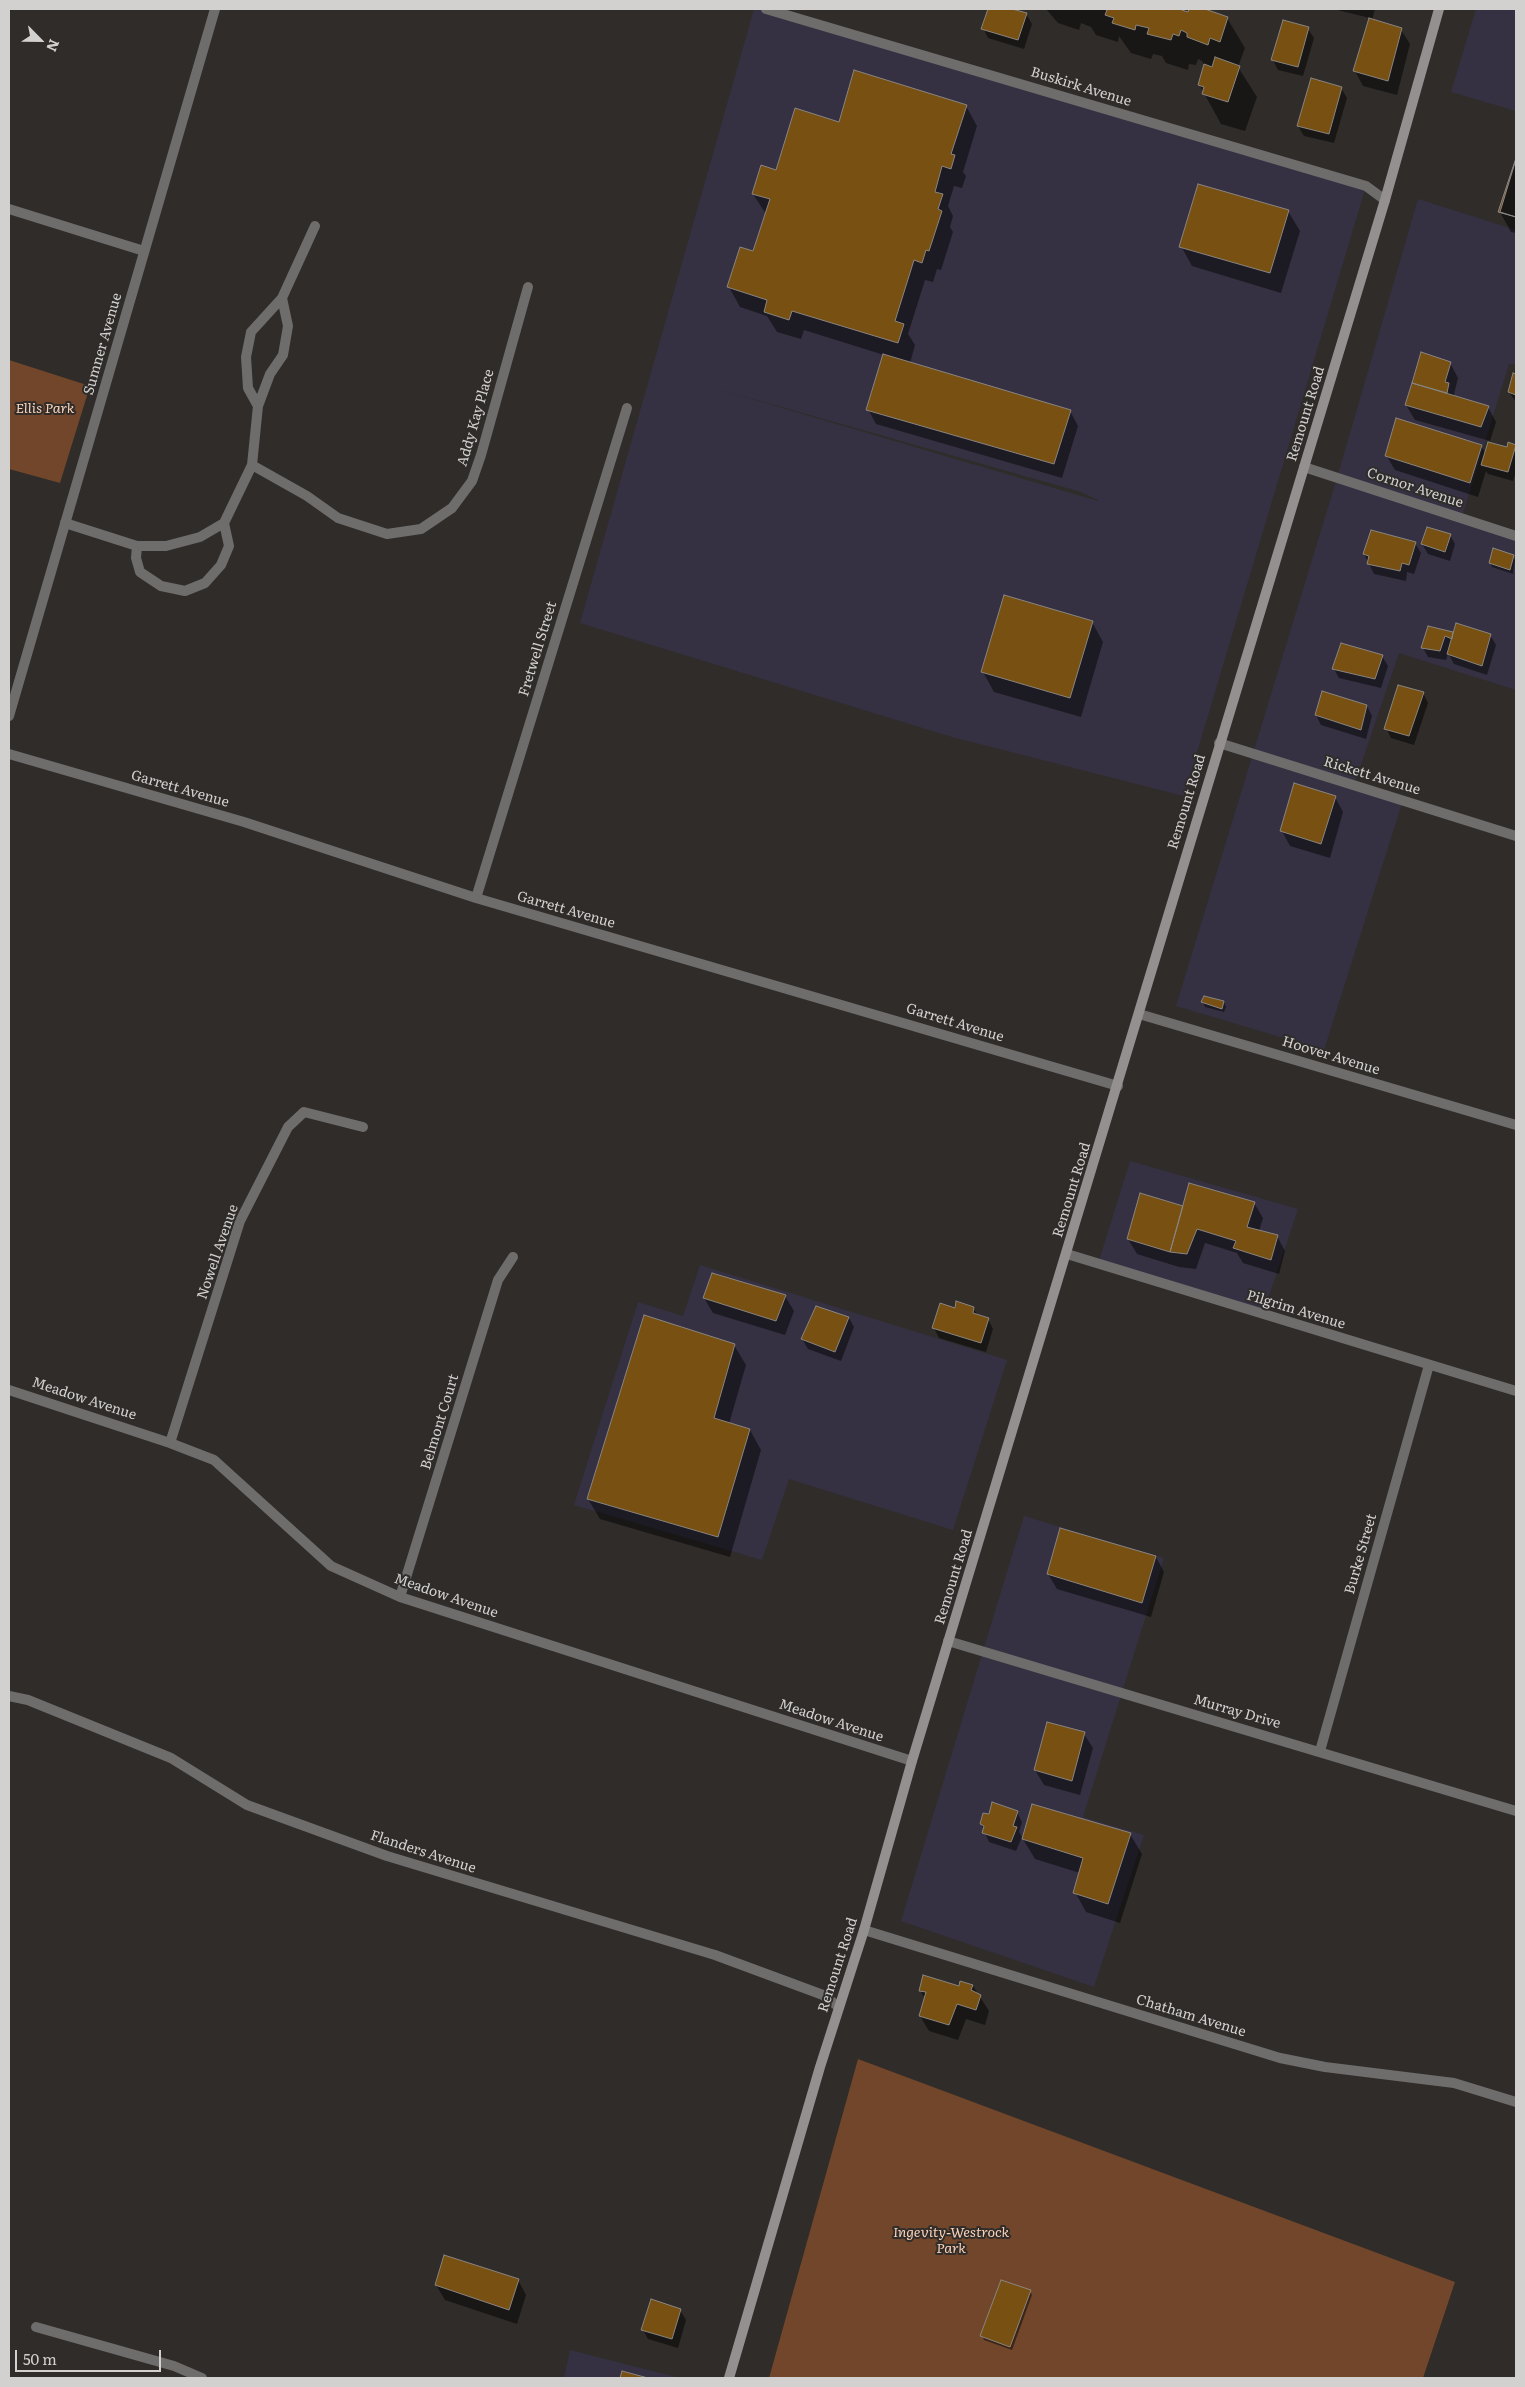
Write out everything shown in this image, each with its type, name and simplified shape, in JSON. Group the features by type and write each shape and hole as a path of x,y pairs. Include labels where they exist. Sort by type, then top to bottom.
{"main road":[{"name":"Remount Road","path":"729,2378 839,2007 864,1930 948,1641 1118,1086 1219,744 1385,200 1439,9"}],"street":[{"name":"Sumner Avenue","path":"9,716 215,9"},
{"name":"Buskirk Avenue","path":"766,9 1366,186 1385,200"},
{"path":"9,209 144,251"},
{"path":"258,406 248,388 246,357 251,332 282,298 315,226"},
{"name":"Addy Kay Place","path":"252,465 307,496 338,518 386,534 421,529 452,508 472,481 528,287"},
{"path":"65,523 137,546 166,546 200,537 224,523 252,465 258,406 270,374 283,355 288,326 282,298"},
{"name":"Fretwell Street","path":"476,898 627,408"},
{"name":"Cornor Avenue","path":"1304,467 1516,536"},
{"path":"137,546 136,558 140,572 161,586 185,591 205,583 221,565 229,546 224,523"},
{"name":"Rickett Avenue","path":"1219,744 1516,836"},
{"name":"Garrett Avenue","path":"9,754 244,822 476,898 694,960 1118,1086"},
{"name":"Hoover Avenue","path":"1139,1014 1516,1125"},
{"name":"Nowell Avenue","path":"170,1443 240,1221 288,1127 304,1112 363,1127"},
{"name":"Pilgrim Avenue","path":"1067,1254 1516,1391"},
{"name":"Belmont Court","path":"400,1597 498,1280 513,1257"},
{"name":"Burke Street","path":"1320,1751 1429,1365"},
{"name":"Meadow Avenue","path":"9,1390 170,1443 214,1460 331,1566 400,1597 912,1761"},
{"name":"Murray Drive","path":"948,1641 1516,1811"},
{"name":"Flanders Avenue","path":"9,1696 28,1700 171,1758 247,1805 387,1856 715,1955 823,1995 839,2007"},
{"name":"Chatham Avenue","path":"864,1930 1280,2058 1325,2067 1454,2083 1516,2102"},
{"path":"36,2327 174,2366 202,2378"}],"shaded area":[{"path":"754,9 766,9 1366,186 1184,796 952,737 580,623","holes":["711,387 1081,492 1098,501"]},
{"path":"1476,9 1516,9 1516,111 1451,92"},
{"path":"1418,199 1516,230 1516,365 1509,364 1462,517 1516,535 1516,690 1399,653 1354,785 1403,800 1324,1050 1176,1006 1337,478"},
{"path":"1130,1161 1298,1209 1263,1314 1098,1264"},
{"path":"700,1265 1007,1360 953,1530 789,1479 762,1560 574,1505 638,1302 683,1316"},
{"path":"1024,1516 1164,1558 1083,1817 1144,1835 1094,1987 901,1921"},
{"path":"570,2350 680,2378 564,2378"}],"green space":[{"name":"Ellis Park","path":"9,360 90,386 60,483 9,469"},
{"name":"Ingevity-Westrock Park","path":"858,2059 1455,2282 1423,2378 769,2378"}],"building":[{"path":"988,9 1012,9 1027,13 1018,40 981,29"},
{"path":"1103,9 1179,9 1188,12 1189,9 1205,9 1228,17 1220,42 1210,38 1208,45 1187,37 1187,33 1181,30 1179,36 1173,34 1171,40 1147,34 1149,28 1136,25 1135,30 1112,23 1114,18 1105,15 1107,10"},
{"path":"1369,18 1402,28 1388,81 1353,71"},
{"path":"1283,20 1309,27 1298,67 1271,60"},
{"path":"1215,57 1240,66 1228,102 1202,94 1204,87 1198,85 1204,64 1212,67"},
{"path":"854,70 967,105 951,154 955,155 951,169 942,166 935,192 943,194 938,209 942,211 929,251 926,250 922,263 914,260 895,321 904,324 898,343 792,311 789,320 764,312 767,300 727,287 740,247 753,251 770,199 752,194 761,165 776,170 795,108 839,122"},
{"path":"1311,78 1342,87 1329,134 1297,126"},
{"path":"1516,158 1516,217 1498,212"},
{"path":"1516,159 1516,217 1500,212"},
{"path":"1198,184 1289,210 1270,273 1179,247"},
{"path":"1421,352 1451,362 1445,382 1449,383 1447,393 1412,383"},
{"path":"883,354 1071,410 1054,464 866,410"},
{"path":"1513,373 1516,374 1516,395 1508,392"},
{"path":"1412,383 1489,406 1481,427 1405,405"},
{"path":"1396,418 1482,445 1470,483 1385,456"},
{"path":"1488,442 1507,447 1508,442 1516,445 1508,472 1481,465"},
{"path":"1427,527 1451,534 1445,552 1421,544"},
{"path":"1371,530 1416,542 1409,565 1402,563 1400,571 1367,564 1369,556 1363,554"},
{"path":"1493,548 1514,555 1510,570 1489,563"},
{"path":"1004,595 1093,621 1070,698 981,672"},
{"path":"1456,623 1491,634 1482,666 1447,654"},
{"path":"1428,626 1453,632 1452,639 1445,636 1440,651 1421,648"},
{"path":"1341,643 1383,655 1375,679 1332,669"},
{"path":"1398,685 1424,692 1409,736 1384,729"},
{"path":"1322,691 1367,705 1361,730 1315,715"},
{"path":"1294,783 1336,796 1321,844 1280,831"},
{"path":"1204,996 1224,1001 1222,1009 1201,1002"},
{"path":"1189,1183 1255,1202 1247,1227 1278,1235 1271,1260 1233,1248 1236,1241 1197,1229 1187,1254 1170,1252"},
{"path":"1140,1193 1183,1206 1170,1252 1127,1239"},
{"path":"712,1273 786,1295 776,1321 703,1298"},
{"path":"956,1301 974,1307 973,1313 989,1318 981,1343 932,1328 940,1303 955,1308"},
{"path":"816,1306 849,1317 835,1352 801,1339"},
{"path":"644,1315 735,1344 714,1418 750,1429 718,1537 587,1499"},
{"path":"1060,1528 1156,1556 1142,1603 1047,1574"},
{"path":"1047,1722 1085,1732 1072,1781 1034,1770"},
{"path":"992,1802 1018,1811 1013,1826 1017,1827 1011,1842 982,1833 984,1826 980,1824 983,1813 989,1814"},
{"path":"1032,1804 1131,1833 1108,1904 1073,1893 1083,1858 1022,1839"},
{"path":"923,1975 959,1986 960,1981 973,1985 971,1990 981,1995 976,2010 957,2004 949,2025 919,2016 926,1992 919,1991"},
{"path":"444,2255 519,2279 509,2310 435,2285"},
{"path":"1001,2280 1031,2290 1010,2347 980,2336"},
{"path":"651,2299 681,2309 672,2339 641,2330"},
{"path":"622,2371 648,2378 620,2378"}]}
